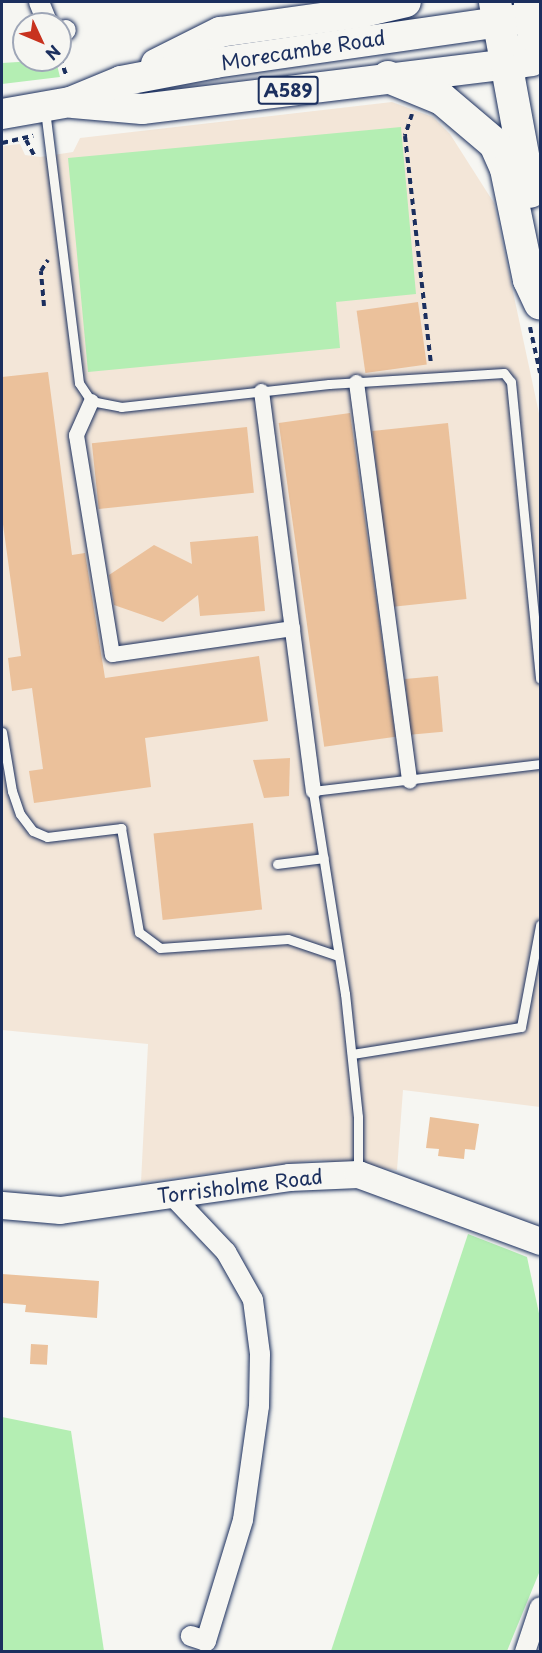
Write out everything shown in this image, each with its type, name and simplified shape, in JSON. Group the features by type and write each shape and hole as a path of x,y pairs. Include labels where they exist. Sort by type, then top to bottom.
{"highway":[{"path":"497,12 521,62 540,250"},
{"path":"521,62 529,51 534,12"},
{"path":"388,77 442,99 495,144 506,169 529,280 540,303"}],"main road":[{"path":"121,81 220,32 364,12 406,2"},
{"name":"Morecambe Road","path":"2,114 121,81 497,12 534,12"},
{"name":"Morecambe Road","path":"61,96 142,109 521,62"},
{"name":"Torrisholme Road","path":"2,1205 60,1210 289,1177 358,1174 540,1241"}],"street":[{"path":"356,382 409,780"},
{"path":"261,391 313,791"},
{"path":"91,401 76,435 112,654 292,628"},
{"path":"171,1194 226,1252 253,1300 260,1354 259,1406 243,1520 206,1641"},
{"path":"525,1652 540,1608"}],"lane":[{"path":"61,96 80,383 91,401 121,407 356,382 504,373 511,381 540,679"},
{"path":"2,732 12,791 20,814 33,831 47,837 121,828 139,932 160,948 288,939 338,956"},
{"path":"358,1174 352,1054 313,791 540,764"},
{"path":"277,864 324,858"},
{"path":"352,1054 521,1027 540,925"}],"path":[{"path":"60,72 61,96"},
{"path":"414,109 405,136 432,377"},
{"path":"2,143 26,140 32,136"},
{"path":"26,140 36,168"},
{"path":"44,306 41,271 49,255"}],"shaded area":[{"path":"392,102 433,117 450,134 494,203 540,418 540,1107 403,1090 397,1170 318,1160 141,1182 148,1044 2,1030 2,146 20,144 25,155 40,157 73,152 80,138"}],"green space":[{"path":"12,62 12,72 59,72 60,77 2,84 2,63"},
{"path":"401,127 416,294 336,302 340,348 88,372 68,158"},
{"path":"468,1234 527,1257 540,1318 539,1573 507,1651 331,1651"},
{"path":"2,1417 71,1431 104,1651 2,1651"}],"building":[{"path":"418,302 427,364 365,373 357,311"},
{"path":"48,372 72,555 85,553 105,678 259,656 268,721 145,738 151,787 34,803 29,771 43,769 32,688 12,691 8,658 21,656 2,517 2,377"},
{"path":"350,413 396,737 324,747 279,423"},
{"path":"448,423 467,599 391,607 372,431"},
{"path":"247,427 254,493 99,509 92,443"},
{"path":"258,536 265,611 200,616 198,595 163,622 114,605 109,575 154,545 192,564 190,542"},
{"path":"438,676 443,732 410,735 405,679"},
{"path":"290,758 289,796 264,798 253,760"},
{"path":"253,823 262,910 163,920 154,833"},
{"path":"430,1117 479,1124 475,1150 465,1149 464,1159 438,1156 439,1149 426,1148"},
{"path":"2,1274 99,1281 97,1318 25,1312 26,1305 2,1303"},
{"path":"31,1344 48,1345 47,1365 30,1364"}]}
